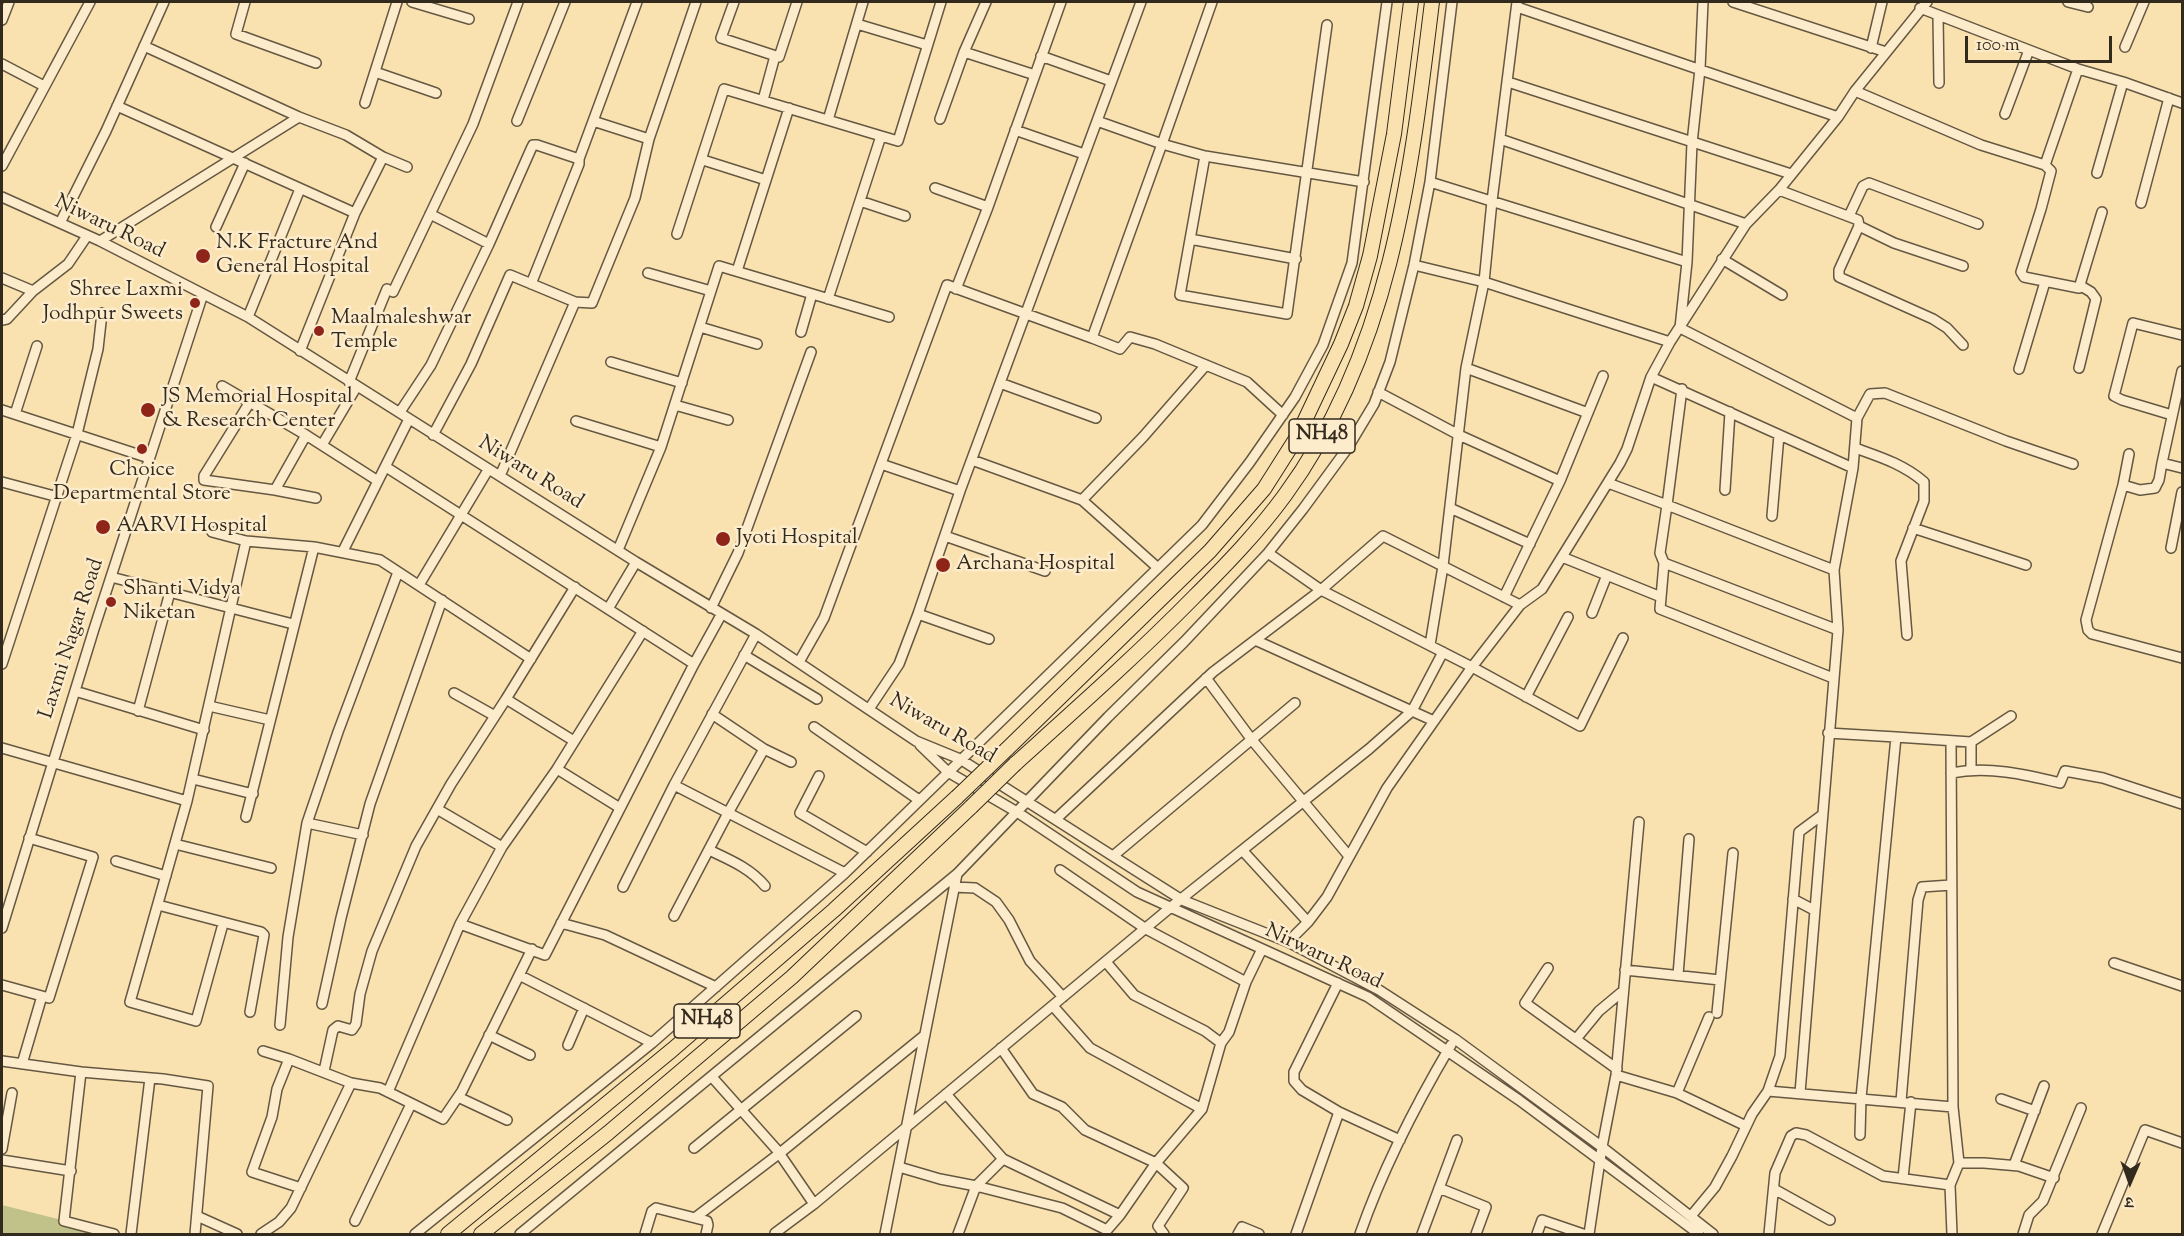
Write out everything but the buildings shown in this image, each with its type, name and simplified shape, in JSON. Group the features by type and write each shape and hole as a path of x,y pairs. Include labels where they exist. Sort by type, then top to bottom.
{"highway":[{"name":"NH48","path":"448,1234 690,1035 834,910 957,797 1210,551 1264,489 1297,437 1341,344 1356,306 1370,256 1394,134 1411,2"},
{"name":"NH48","path":"481,1234 608,1133 792,977 1126,663 1245,544 1285,495 1314,451 1343,395 1367,340 1391,261 1416,135 1432,2"}],"street":[{"path":"2,20 9,2"},
{"path":"2,166 90,2"},
{"path":"60,223 164,2"},
{"path":"245,2 236,34 316,63"},
{"path":"365,103 397,2"},
{"path":"412,2 469,19"},
{"path":"322,445 353,384 387,290 393,292 473,124 518,2"},
{"path":"517,121 565,2"},
{"path":"531,284 579,164 637,2"},
{"path":"433,435 471,364 510,275 575,302 592,303 635,198 649,139 696,2"},
{"path":"734,2 721,38 779,57 797,2"},
{"path":"828,120 863,2"},
{"path":"713,85 898,141 940,2"},
{"path":"940,119 964,52 986,2"},
{"path":"956,289 988,207 1061,2"},
{"path":"869,709 899,664 960,491 1141,2"},
{"path":"1092,338 1212,2"},
{"path":"415,1234 652,1043 845,873 1202,525 1283,415 1323,345 1352,263 1387,2"},
{"path":"520,1234 957,874 1108,717 1184,642 1268,553 1303,509 1347,448 1374,404 1390,362 1430,182 1452,2"},
{"path":"1680,328 1687,262 1692,143 1700,69 1703,2"},
{"path":"1733,2 1886,52"},
{"path":"1871,48 1882,2"},
{"path":"2068,2 2088,7"},
{"path":"2126,47 2144,2"},
{"path":"1430,645 1443,566 1466,368 1484,282 1491,201 1517,4 1838,117"},
{"path":"1288,942 1308,922 1327,897 1348,855 1387,788 1472,667 1520,605 1542,589 1627,449 1651,376 1670,342 1746,224 1779,190 1838,117 1855,91 1923,4 1938,15 2078,69 2182,103"},
{"path":"1938,15 1939,83"},
{"path":"856,24 927,45"},
{"path":"1205,156 1180,295 1287,314 1327,25"},
{"path":"144,46 299,117 346,135 383,157 407,167"},
{"path":"2005,114 2029,50"},
{"path":"964,52 1035,75"},
{"path":"763,100 775,56"},
{"path":"1041,57 1111,81"},
{"path":"2,64 45,86"},
{"path":"2045,165 2078,69"},
{"path":"375,72 436,93"},
{"path":"1508,82 1791,174"},
{"path":"2097,173 2123,82"},
{"path":"677,234 703,160 724,89"},
{"path":"1855,91 1981,145 2045,165 2051,171 2021,272 2024,277 2077,289 2081,286 2102,212"},
{"path":"2141,202 2169,98"},
{"path":"117,106 355,213"},
{"path":"737,271 789,108"},
{"path":"100,241 299,117"},
{"path":"1097,120 1162,144 1205,156 1364,182"},
{"path":"593,121 649,139"},
{"path":"1015,130 1084,154"},
{"path":"828,298 881,136"},
{"path":"1500,139 1746,224"},
{"path":"400,412 430,365 489,244 533,145 579,159"},
{"path":"300,351 355,213 383,157"},
{"path":"703,160 766,180"},
{"path":"216,227 245,163"},
{"path":"1430,182 1687,262"},
{"path":"1850,216 1863,186 1869,183 1978,224"},
{"path":"935,188 988,207"},
{"path":"248,317 300,189"},
{"path":"1779,190 1858,220 1859,226 1839,270 1839,277 1933,319 1947,328 1963,345"},
{"name":"Niwaru Road","path":"2,197 100,241 248,317 488,470 721,615 756,634 916,741 960,759 1028,801"},
{"path":"860,201 905,216"},
{"path":"430,214 489,244"},
{"path":"1859,226 1894,243 1963,266"},
{"path":"2,320 7,318 33,291 68,264 87,236"},
{"path":"1190,239 1296,259"},
{"path":"1722,260 1782,295"},
{"path":"1413,265 1484,282 1670,342"},
{"path":"618,550 662,447 719,266 889,317"},
{"path":"648,273 711,291"},
{"path":"2,278 33,291"},
{"path":"2019,369 2045,282"},
{"path":"799,662 824,618 947,285 1120,348 1130,337 1206,365 1247,382 1283,415"},
{"path":"2079,368 2096,299 2091,291 2081,286"},
{"name":"Laxmi Nagar Road","path":"2,928 111,577 203,294"},
{"path":"801,332 812,294"},
{"path":"500,476 575,302"},
{"path":"2,664 77,434 98,349 102,314"},
{"path":"2172,415 2114,396 2133,323 2182,335"},
{"path":"700,327 757,344"},
{"path":"1680,328 1857,418"},
{"path":"15,414 37,346"},
{"path":"711,608 738,553 811,352"},
{"path":"611,362 682,383"},
{"path":"1082,500 1143,437 1206,365"},
{"path":"1466,368 1588,413"},
{"path":"2123,485 2140,490 2154,488 2159,480 2182,371"},
{"path":"1504,597 1560,480 1603,376"},
{"path":"1651,376 1852,468"},
{"path":"1000,383 1096,418"},
{"path":"222,386 306,435 378,481"},
{"path":"1682,389 1660,553 1664,563 1660,609 1833,678"},
{"path":"1378,392 1459,435 1560,480"},
{"path":"1800,1093 1838,630 1834,570 1852,468 1857,418 1870,394 1885,393 2006,441 2073,464"},
{"path":"250,402 204,476 204,480 316,498"},
{"path":"675,405 728,420"},
{"path":"2,410 149,458"},
{"path":"1725,490 1730,412"},
{"path":"343,551 409,419"},
{"path":"576,421 662,447"},
{"path":"275,490 306,435"},
{"path":"1772,516 1779,435"},
{"path":"1855,448 1897,463 1924,482 1924,501 1901,561 1907,635"},
{"path":"2128,454 2123,485 2086,620 2088,630 2092,634 2182,657"},
{"path":"972,460 1082,500 1158,568"},
{"path":"2162,463 2182,468"},
{"path":"881,464 960,491"},
{"path":"386,467 694,664"},
{"path":"419,585 488,470"},
{"path":"2,482 58,497"},
{"path":"1608,483 1834,570"},
{"path":"2171,548 2182,492"},
{"path":"1450,508 1530,544"},
{"path":"1913,528 2026,566"},
{"path":"212,532 246,541 343,551 380,560 531,659"},
{"path":"945,536 1045,571"},
{"path":"1056,819 1206,678 1321,590 1383,536 1520,605"},
{"path":"223,924 196,1021 130,1002 188,801 246,541"},
{"path":"246,817 314,547"},
{"path":"1268,553 1321,590 1472,667 1580,726 1623,638"},
{"path":"1562,557 1661,597"},
{"path":"608,609 636,562"},
{"path":"1664,563 1838,630"},
{"path":"280,1025 288,937 307,823 338,732 398,572"},
{"path":"1592,613 1607,575"},
{"path":"111,577 293,624"},
{"path":"324,1071 333,1030 338,1026 352,1029 356,1024 360,994 372,951 416,846 575,587"},
{"path":"138,711 170,592"},
{"path":"322,1004 370,804 442,600"},
{"path":"918,614 989,639"},
{"path":"460,924 545,955 721,615"},
{"path":"1526,697 1568,617"},
{"path":"388,1092 460,924 502,847 557,769 643,631"},
{"path":"623,887 674,784 756,634"},
{"path":"1255,640 1434,720"},
{"path":"775,1233 814,1204 1171,907 1304,802 1412,711 1443,652"},
{"path":"744,655 817,699"},
{"path":"1206,678 1252,740 1348,855"},
{"path":"75,691 204,730"},
{"path":"454,693 495,716"},
{"path":"506,699 574,741"},
{"path":"1113,856 1295,703"},
{"path":"209,706 270,720"},
{"path":"712,714 764,749 791,762"},
{"path":"1828,733 1971,742 2011,716"},
{"path":"814,727 919,800"},
{"path":"1860,1135 1861,1098 1896,737"},
{"name":"Nirwaru Road","path":"916,741 948,772 1017,812 1137,892 1368,997 1448,1050 1699,1234"},
{"path":"1951,741 1953,1107 1959,1163 1950,1185 1952,1234"},
{"path":"1971,742 1971,769"},
{"path":"2,748 188,801"},
{"path":"674,916 764,749"},
{"path":"557,769 620,808"},
{"path":"1951,773 1971,769 2024,774 2060,783 2064,771 2103,778 2182,804"},
{"path":"819,776 800,813 867,852"},
{"path":"193,779 253,794"},
{"path":"674,784 845,873"},
{"name":"Nirwaru Road","path":"1028,801 1182,900 1288,942 1379,990 1455,1039 1602,1147 1713,1234"},
{"path":"437,809 502,847"},
{"path":"1691,1216 1715,1187 1746,1126 1768,1091 1780,1056 1799,832 1822,815"},
{"path":"1589,1234 1616,1072 1639,822"},
{"path":"307,823 363,836"},
{"path":"2,985 49,998 93,857 29,838"},
{"path":"1678,975 1689,839"},
{"path":"175,844 271,868"},
{"path":"709,850 747,869 765,886"},
{"path":"1243,851 1308,922"},
{"path":"1677,1093 1713,1015 1720,980 1732,853"},
{"path":"116,861 166,876"},
{"path":"1060,870 1146,929 1246,982"},
{"path":"887,1234 957,874"},
{"path":"1903,1178 1918,900 1922,887 1951,885"},
{"path":"954,887 975,888 996,902 1009,920 1030,961 1063,997"},
{"path":"2,890 12,893"},
{"path":"1793,900 1814,910"},
{"path":"158,905 223,924 261,932 264,935 250,1012"},
{"path":"561,923 605,935 716,987"},
{"path":"263,1051 324,1071 351,1083 380,1088 443,1119 458,1097 532,949"},
{"path":"899,1167 1062,1208 1105,1232 1156,1163 1202,1109 1221,1043 1229,1032 1246,982 1262,949"},
{"path":"1106,962 1134,995 1205,1031 1221,1043"},
{"path":"2114,963 2182,986"},
{"path":"1548,968 1525,1003 1576,1039 1616,1072 1677,1093 1746,1126"},
{"path":"1625,970 1720,980"},
{"path":"519,975 652,1043"},
{"path":"1338,983 1294,1072 1294,1081 1302,1090 1340,1112 1400,1140"},
{"path":"1576,1039 1599,1011 1623,991"},
{"path":"22,1064 42,996"},
{"path":"1053,1006 1090,1048 1202,1109"},
{"path":"568,1045 585,1008"},
{"path":"694,1148 856,1016"},
{"path":"489,1035 530,1054"},
{"path":"696,1217 780,1153 925,1035"},
{"path":"1360,1234 1372,1199 1416,1107 1455,1039"},
{"path":"1001,1048 1034,1094 1062,1107 1085,1130 1156,1163 1183,1188 1183,1192 1158,1226 1164,1234"},
{"path":"289,1059 277,1089 272,1117 252,1172 301,1188"},
{"path":"2,1061 208,1086 195,1234"},
{"path":"81,1072 64,1221 114,1234"},
{"path":"712,1077 780,1153 814,1204"},
{"path":"131,1234 150,1078"},
{"path":"261,1234 279,1222 291,1208 351,1083"},
{"path":"2014,1165 2044,1086"},
{"path":"1768,1091 1953,1107"},
{"path":"2,1149 12,1093"},
{"path":"946,1094 1003,1159 1119,1215"},
{"path":"458,1097 507,1120"},
{"path":"2001,1099 2035,1111"},
{"path":"355,1221 411,1104"},
{"path":"2023,1234 2029,1215 2043,1202 2081,1108"},
{"path":"1296,1234 1340,1112"},
{"path":"2102,1234 2145,1130 2182,1143"},
{"path":"1769,1234 1775,1173 1791,1136 1796,1132 1806,1134 1882,1176 1950,1185"},
{"path":"1422,1234 1457,1140"},
{"path":"958,1234 976,1186 1003,1159"},
{"path":"2,1160 71,1171"},
{"path":"1959,1163 1984,1162 2014,1165 2054,1178"},
{"path":"1439,1188 1486,1207 1476,1234"},
{"path":"1774,1189 1830,1220"},
{"path":"645,1234 653,1209 696,1217 708,1223 706,1234"},
{"path":"197,1216 237,1234"},
{"path":"1537,1234 1542,1220 1583,1234"},
{"path":"1238,1234 1242,1227 1259,1234"}],"green space":[{"path":"2,1205 102,1230 102,1234 2,1234"}],"place":[{"name":"N.K Fracture And General Hospital","path":"203,256"},
{"name":"Shree Laxmi Jodhpur Sweets","path":"195,303"},
{"name":"Maalmaleshwar Temple","path":"319,331"},
{"name":"JS Memorial Hospital & Research Center","path":"148,410"},
{"name":"Choice Departmental Store","path":"142,449"},
{"name":"AARVI Hospital","path":"103,527"},
{"name":"Jyoti Hospital","path":"723,539"},
{"name":"Archana Hospital","path":"943,565"},
{"name":"Shanti Vidya Niketan","path":"111,602"}]}
